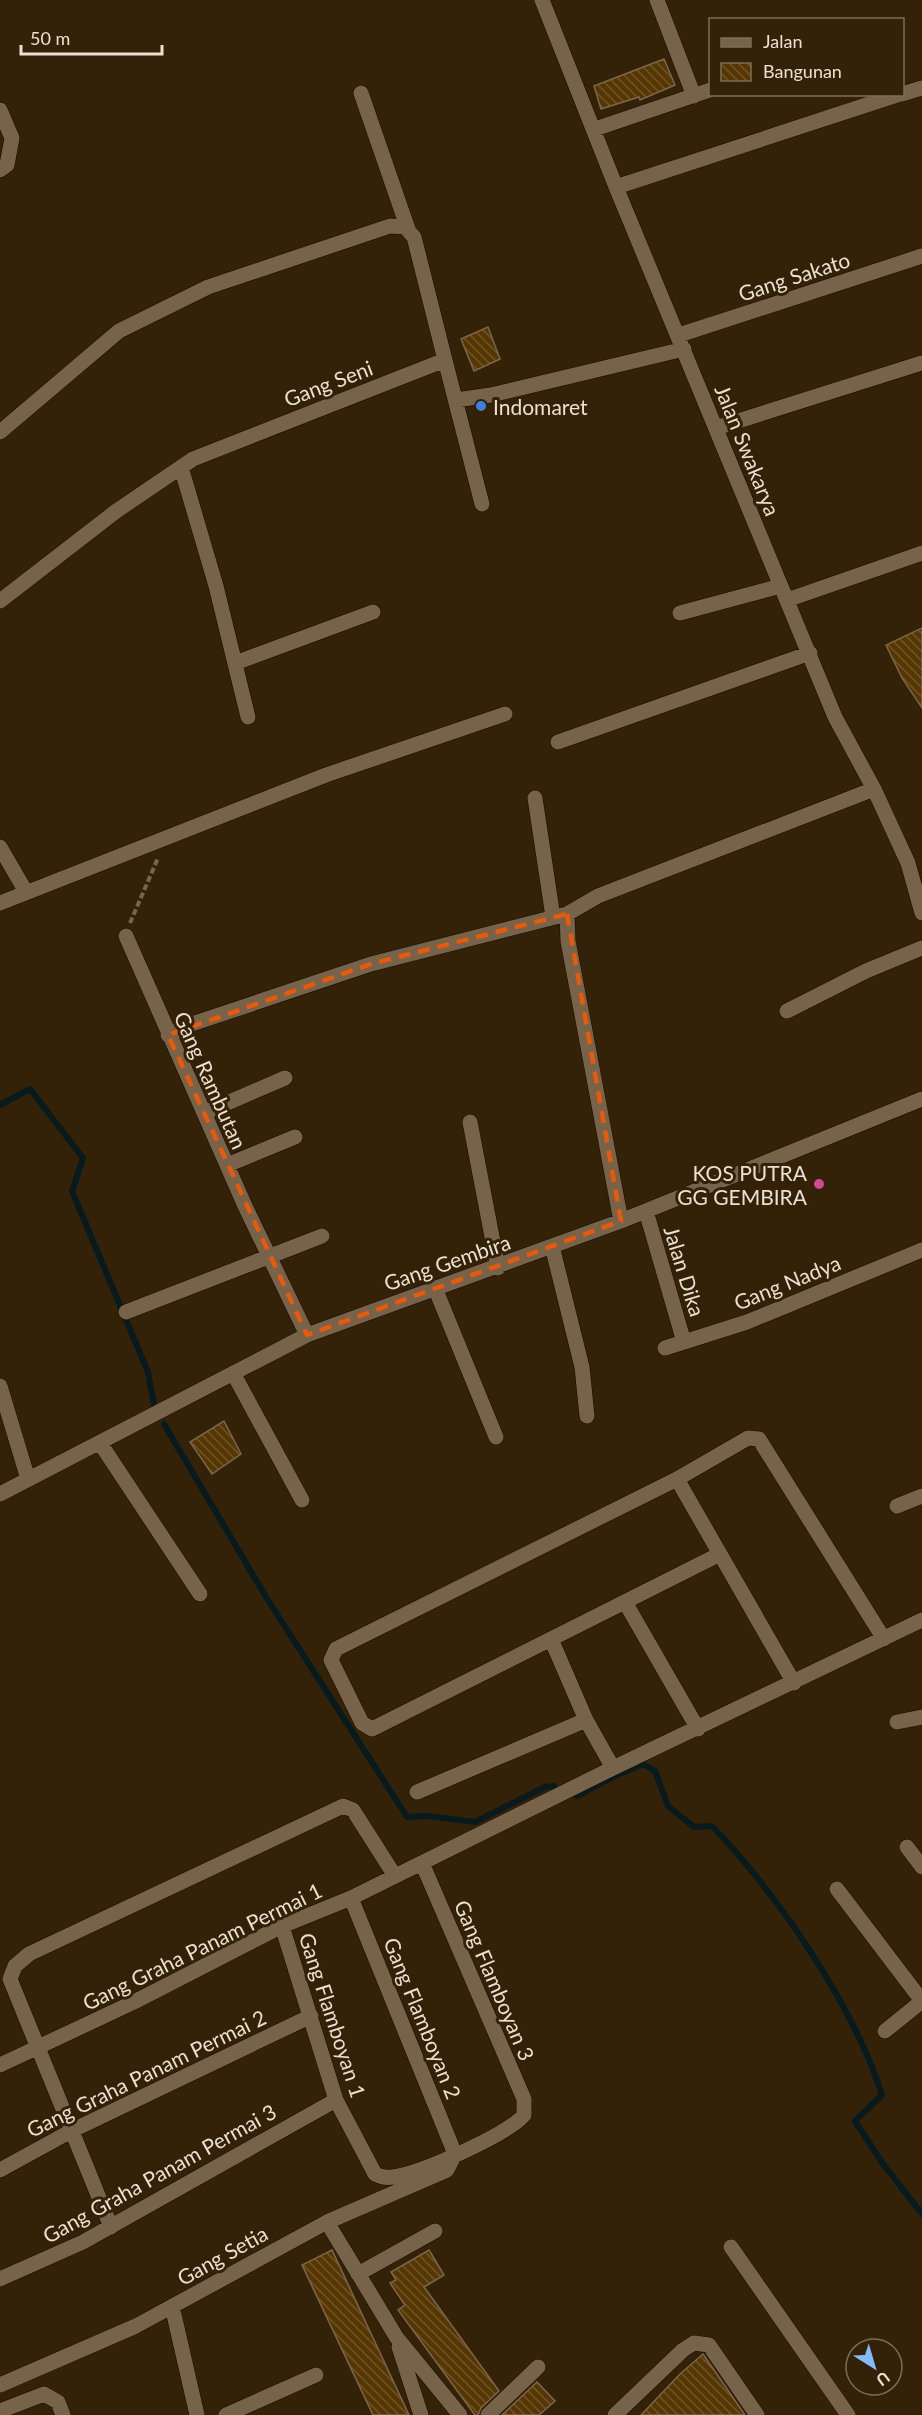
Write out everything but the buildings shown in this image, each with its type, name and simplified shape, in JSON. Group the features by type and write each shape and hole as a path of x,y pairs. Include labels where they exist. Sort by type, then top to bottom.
{"street":[{"name":"Jalan Swakarya","path":"542,0 595,129 616,187 835,717 915,861 922,913"},
{"path":"657,0 694,96"},
{"path":"904,93 922,88"},
{"path":"595,129 709,91"},
{"path":"361,93 408,229 414,237 482,504"},
{"path":"616,187 823,117 894,96"},
{"path":"0,110 12,138 8,165 0,170"},
{"path":"0,432 119,331 139,321 208,287 390,226 408,229"},
{"name":"Gang Sakato","path":"681,342 922,256"},
{"path":"456,400 491,395 681,342"},
{"name":"Gang Seni","path":"0,601 115,512 192,459 445,360"},
{"path":"716,428 922,363"},
{"path":"181,467 248,717"},
{"path":"680,613 784,593 922,553"},
{"path":"235,663 373,612"},
{"path":"558,742 810,653"},
{"path":"0,903 326,775 505,714"},
{"path":"168,1035 186,1026 371,964 560,916 598,896 874,789"},
{"path":"535,798 560,916 568,941 621,1221"},
{"path":"0,847 26,892"},
{"name":"Gang Rambutan","path":"126,936 227,1166 307,1335"},
{"path":"787,1011 866,971 922,948"},
{"path":"204,1113 285,1078"},
{"name":"Gang Gembira","path":"0,1494 307,1335 435,1288 498,1268 621,1221 922,1099"},
{"path":"470,1122 498,1268"},
{"path":"227,1166 296,1137"},
{"name":"Jalan Dika","path":"646,1211 684,1342"},
{"path":"126,1312 322,1236"},
{"path":"552,1246 582,1367 587,1416"},
{"name":"Gang Nadya","path":"665,1348 747,1322 922,1250"},
{"path":"435,1288 496,1437"},
{"path":"233,1373 302,1500"},
{"path":"0,1386 28,1479"},
{"path":"720,1554 372,1729 362,1723 331,1660 336,1649 677,1479 748,1438 759,1439 884,1639"},
{"path":"100,1443 200,1594"},
{"path":"677,1479 794,1683"},
{"path":"897,1506 922,1496"},
{"path":"625,1602 698,1729"},
{"name":"Gang Graha Panam Permai 1","path":"0,2066 134,2002 282,1926 351,1898 613,1768 922,1620"},
{"path":"551,1639 586,1720 613,1768"},
{"path":"897,1722 922,1717"},
{"path":"417,1792 586,1720"},
{"path":"111,2227 10,1979 15,1966 29,1954 343,1806 353,1810 396,1876"},
{"path":"907,1847 922,1867"},
{"name":"Gang Flamboyan 3","path":"422,1863 524,2099 524,2115 516,2125 455,2154"},
{"path":"837,1889 922,2001 885,2031"},
{"name":"Gang Flamboyan 2","path":"351,1898 455,2154"},
{"name":"Gang Flamboyan 1","path":"282,1926 336,2100 375,2174 382,2177 409,2173 455,2154"},
{"name":"Gang Graha Panam Permai 2","path":"0,2170 73,2130 311,2016"},
{"name":"Gang Graha Panam Permai 3","path":"0,2279 83,2242 336,2100"},
{"name":"Gang Setia","path":"0,2385 136,2326 327,2222 447,2170 455,2154"},
{"path":"327,2222 397,2338 460,2415"},
{"path":"358,2274 435,2231"},
{"path":"731,2247 848,2415"},
{"path":"172,2306 197,2415"},
{"path":"397,2338 421,2415"},
{"path":"615,2415 683,2350 694,2343 709,2345 757,2415"},
{"path":"488,2415 538,2367"},
{"path":"226,2415 316,2375"},
{"path":"0,2411 44,2394 58,2402 63,2415"}],"path":[{"path":"126,936 165,838"}],"highlighted area":[{"path":"567,914 621,1221 307,1335 168,1035 371,964"}],"waterway":[{"path":"0,1105 30,1089 83,1158 72,1191 148,1372 154,1405"},
{"path":"164,1424 266,1597 407,1817 427,1816 475,1822 545,1787 554,1786"},
{"path":"577,1796 643,1764 655,1771 668,1806 694,1827 712,1826 762,1884 811,1952 852,2024 882,2095 855,2121 883,2164 922,2214"}],"place":[{"name":"Indomaret","path":"481,406"},
{"name":"KOS PUTRA GG GEMBIRA","path":"819,1184"}]}
